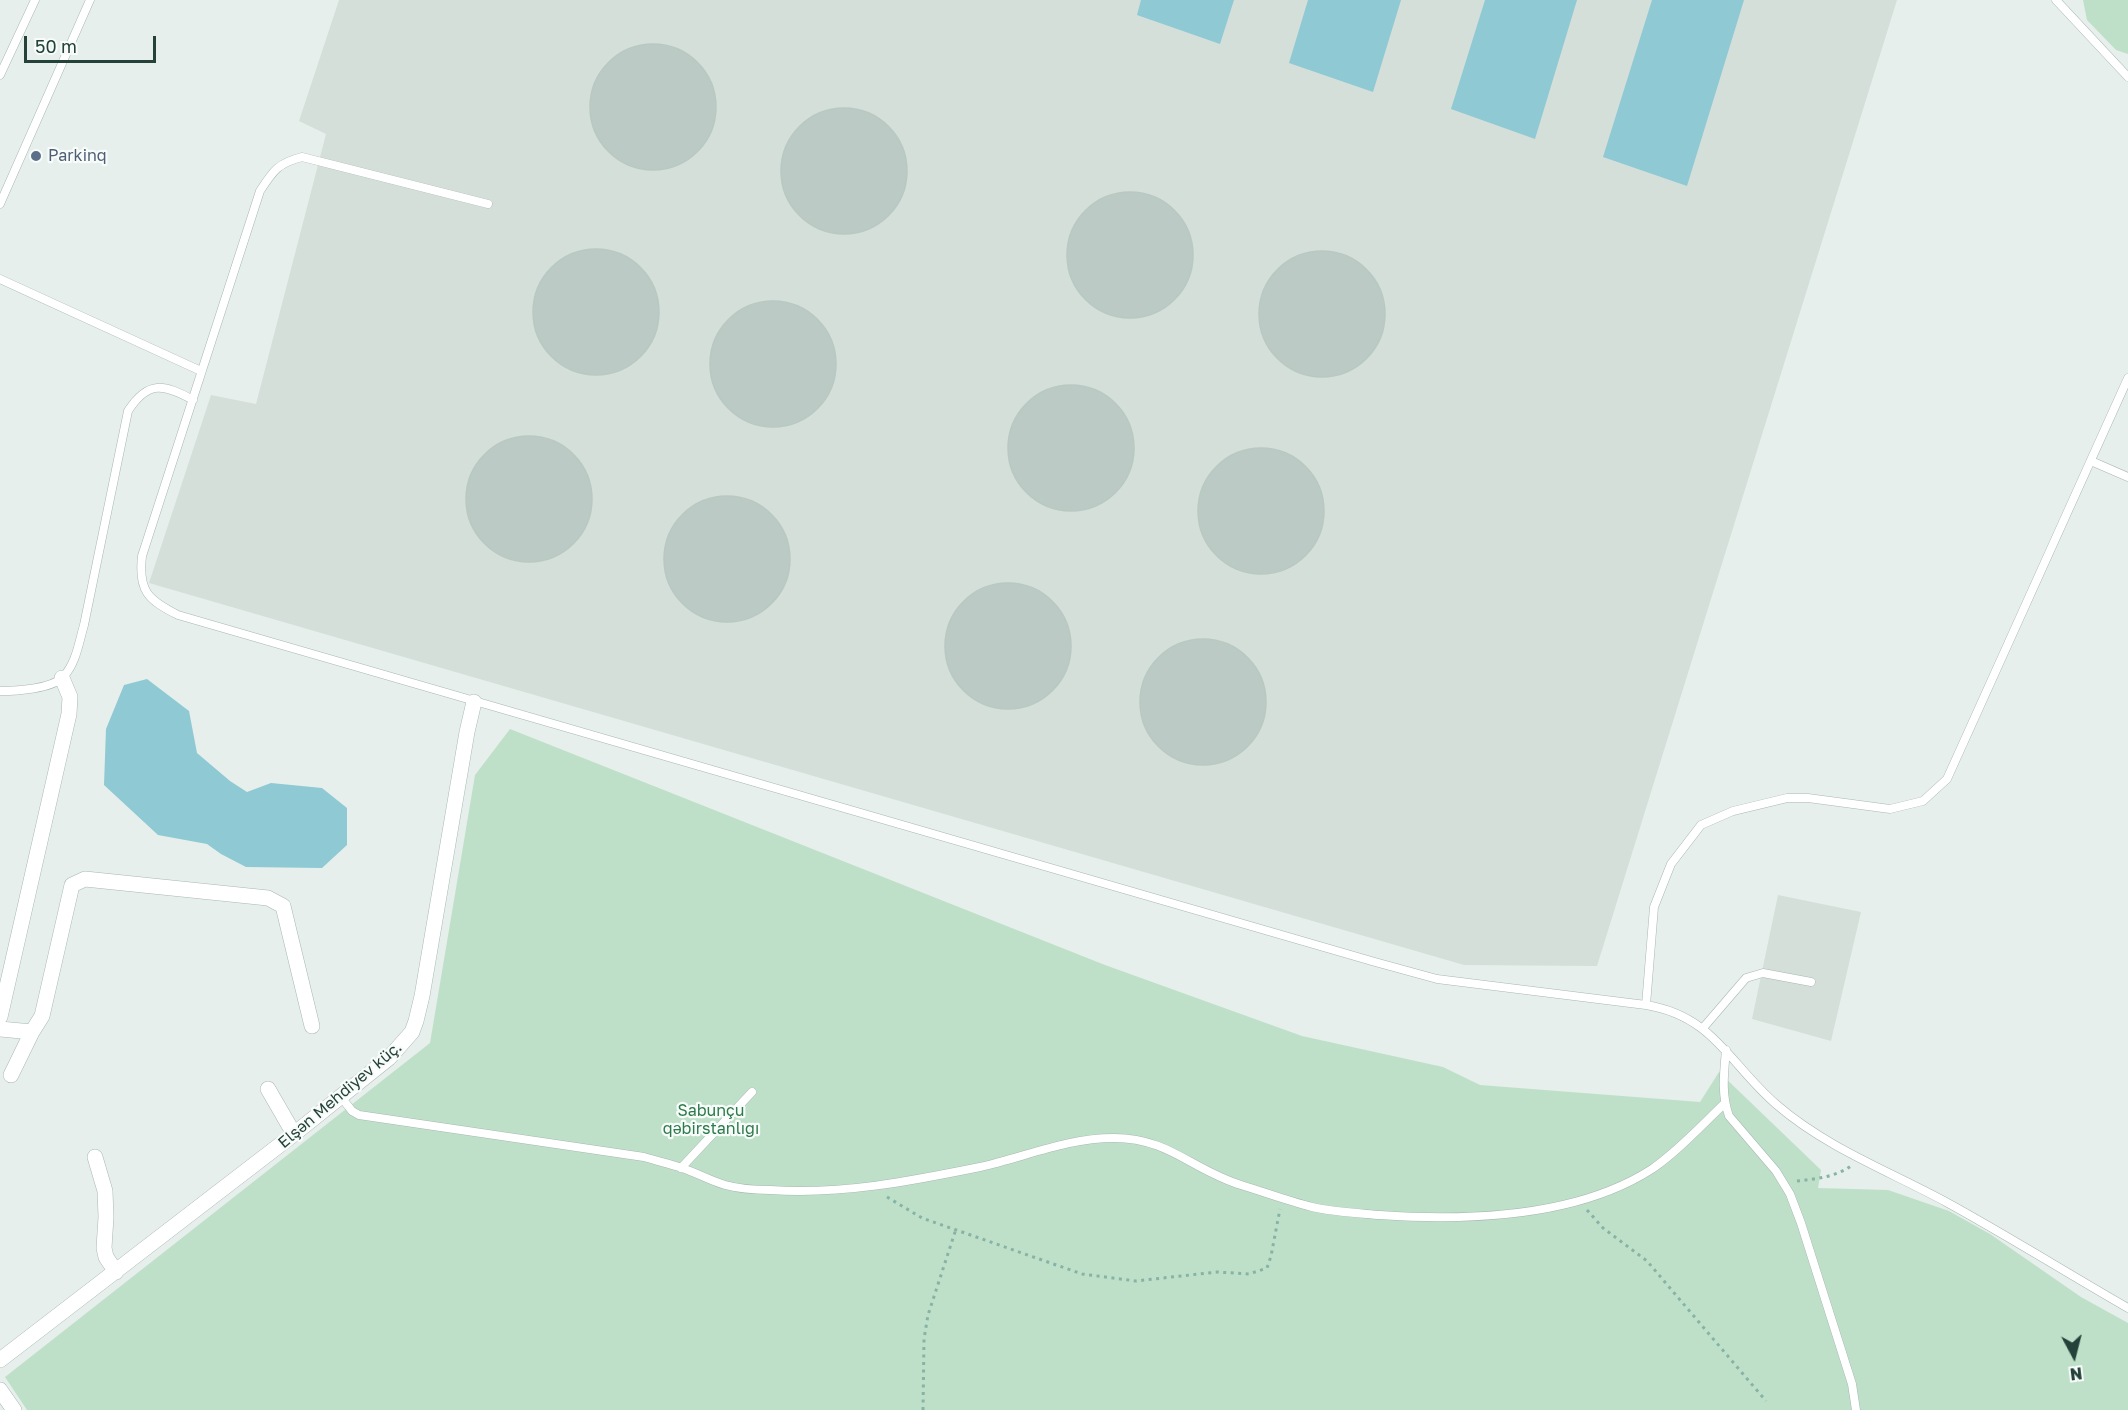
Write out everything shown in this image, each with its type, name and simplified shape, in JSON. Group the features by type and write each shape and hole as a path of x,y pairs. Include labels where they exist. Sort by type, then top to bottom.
{"street":[{"path":"0,1017 68,723 70,697 62,678"},
{"name":"Elşən Mehdiyev küç.","path":"0,1360 341,1097 397,1050 412,1032 416,1021 474,702"},
{"path":"11,1075 42,1016 72,885 85,879 268,898 283,906 312,1026"},
{"path":"0,1029 32,1032"},
{"path":"268,1089 294,1134"},
{"path":"95,1157 105,1191 104,1248 106,1257 116,1272"},
{"path":"0,1390 14,1410"}],"lane":[{"path":"0,75 35,0"},
{"path":"0,204 90,0"},
{"path":"2056,0 2128,77"},
{"path":"488,204 302,157 286,161 272,172 260,191 142,556 140,574 144,591 159,605 178,615 474,702 1437,979 1646,1005 1681,1014 1703,1028 1775,1103 1799,1123 1858,1159 1946,1202 2128,1308"},
{"path":"0,279 201,371"},
{"path":"1646,1005 1654,907 1671,864 1701,825 1733,812 1787,798 1808,798 1890,809 1923,801 1947,779 2128,378"},
{"path":"0,691 26,691 62,678 75,657 84,625 128,411 136,398 149,389 159,386 173,389 193,400"},
{"path":"2091,461 2128,477"},
{"path":"1703,1028 1746,978 1763,973 1811,982"},
{"path":"1726,1050 1724,1104 1729,1116 1763,1154 1790,1194 1852,1384 1856,1410"},
{"path":"681,1167 752,1092"},
{"path":"341,1097 352,1111 359,1115 644,1157 681,1167 726,1185 752,1189 805,1192 875,1185 995,1164 1049,1148 1091,1139 1118,1138 1145,1141 1168,1148 1198,1166 1232,1182 1312,1207 1353,1213 1425,1218 1475,1218 1579,1201 1622,1184 1652,1168 1681,1145 1724,1104"}],"path":[{"path":"1783,1182 1819,1179 1839,1173 1849,1168 1858,1159"},
{"path":"875,1185 890,1201 922,1218 1082,1274 1136,1281 1217,1272 1249,1274 1267,1268 1282,1198"},
{"path":"1579,1201 1602,1228 1647,1261 1766,1401"},
{"path":"922,1410 924,1339 928,1315 956,1229"}],"shaded area":[{"path":"339,0 1897,0 1597,966 1464,965 149,583 211,395 256,404 326,134 299,121"},
{"path":"1778,895 1861,912 1831,1041 1752,1019"}],"green space":[{"path":"2083,0 2128,0 2128,54 2116,50 2087,20"},
{"name":"Sabunçu qəbirstanlığı","path":"510,729 1105,965 1302,1036 1443,1067 1480,1085 1700,1102 1719,1072 1821,1170 1818,1188 1888,1190 1949,1211 1990,1234 2081,1297 2128,1323 2128,1410 27,1410 5,1377 430,1043 475,775"}],"water":[{"path":"1141,0 1234,0 1220,44 1137,15"},
{"path":"1308,0 1401,0 1373,92 1289,63"},
{"path":"1485,0 1577,0 1535,139 1451,109"},
{"path":"1652,0 1744,0 1687,186 1603,157"},
{"path":"147,679 189,711 197,753 247,792 271,783 322,788 347,808 347,845 322,868 246,867 207,844 158,835 104,785 106,729 124,685"}],"building":[{"path":"653,44 677,49 697,63 711,83 716,107 711,131 697,151 677,165 653,170 629,165 609,151 595,131 590,107 595,83 609,63 629,49"},
{"path":"844,108 868,113 888,127 902,147 907,171 902,195 888,215 868,229 844,234 820,229 800,215 786,195 781,171 786,147 800,127 820,113"},
{"path":"1130,192 1154,197 1174,211 1188,231 1193,255 1188,279 1174,299 1154,313 1130,318 1106,313 1086,299 1072,279 1067,255 1072,231 1086,211 1106,197"},
{"path":"596,249 620,254 640,268 654,288 659,312 654,336 640,356 620,370 596,375 572,370 552,356 538,336 533,312 538,288 552,268 572,254"},
{"path":"1322,251 1346,256 1366,270 1380,290 1385,314 1380,338 1366,358 1346,372 1322,377 1298,372 1278,358 1264,338 1259,314 1264,290 1278,270 1298,256"},
{"path":"773,301 797,306 817,320 831,340 836,364 831,388 817,408 797,422 773,427 749,422 729,408 715,388 710,364 715,340 729,320 749,306"},
{"path":"1071,385 1095,390 1115,404 1129,424 1134,448 1129,472 1115,492 1095,506 1071,511 1047,506 1027,492 1013,472 1008,448 1013,424 1027,404 1047,390"},
{"path":"529,436 553,441 573,455 587,475 592,499 587,523 573,543 553,557 529,562 505,557 485,543 471,523 466,499 471,475 485,455 505,441"},
{"path":"1261,448 1285,453 1305,467 1319,487 1324,511 1319,535 1305,555 1285,569 1261,574 1237,569 1217,555 1203,535 1198,511 1203,487 1217,467 1237,453"},
{"path":"727,496 751,501 771,515 785,535 790,559 785,583 771,603 751,617 727,622 703,617 683,603 669,583 664,559 669,535 683,515 703,501"},
{"path":"1008,583 1032,588 1052,602 1066,622 1071,646 1066,670 1052,690 1032,704 1008,709 984,704 964,690 950,670 945,646 950,622 964,602 984,588"},
{"path":"1203,639 1227,644 1247,658 1261,678 1266,702 1261,726 1247,746 1227,760 1203,765 1179,760 1159,746 1145,726 1140,702 1145,678 1159,658 1179,644"}],"place":[{"name":"Parkinq","path":"36,156"}]}
